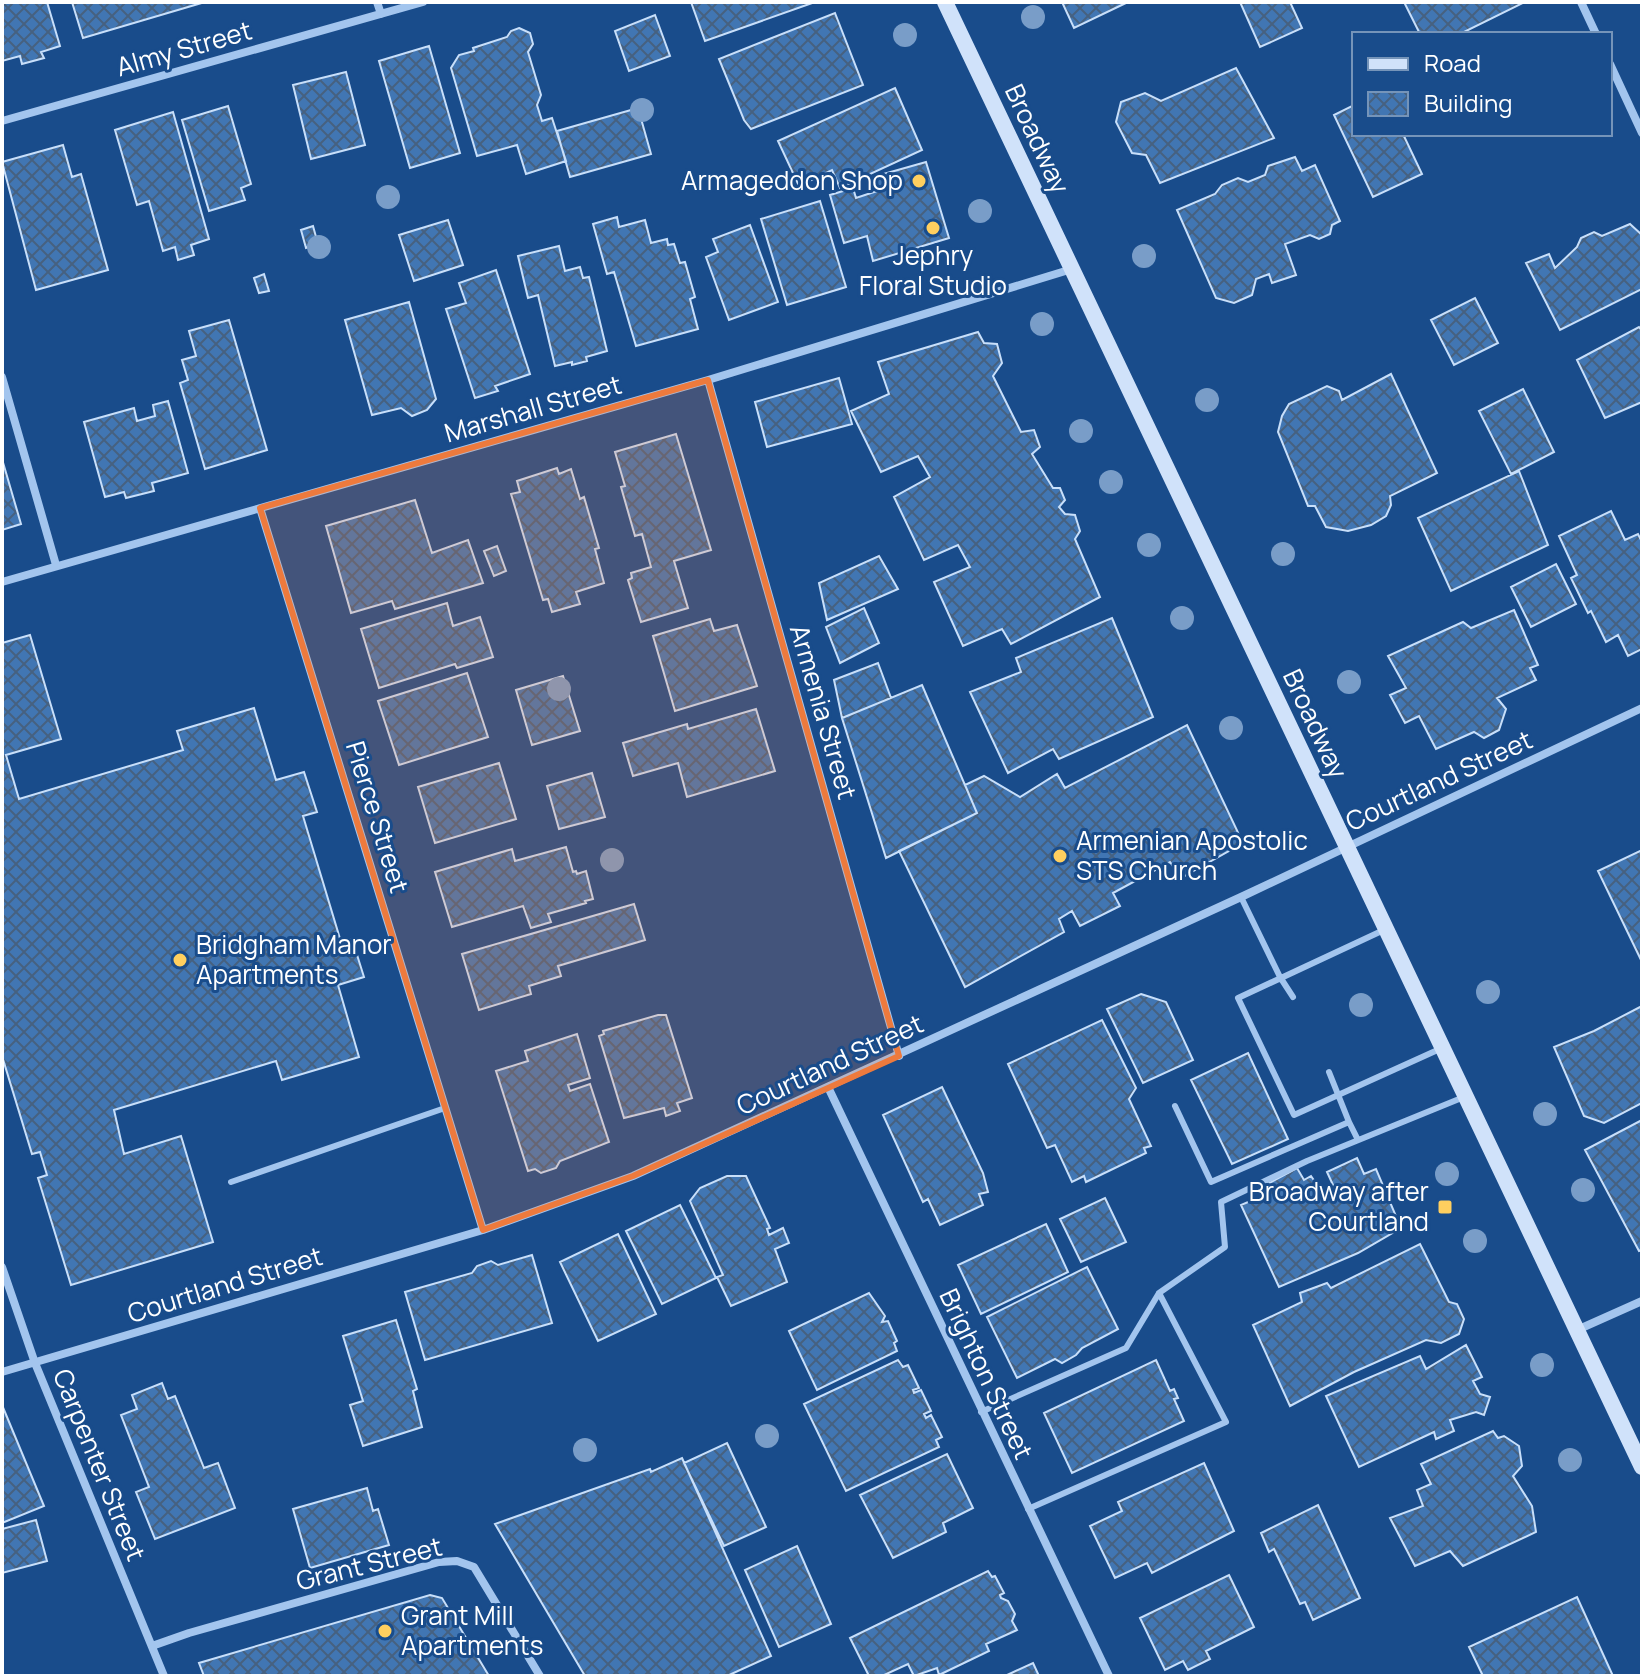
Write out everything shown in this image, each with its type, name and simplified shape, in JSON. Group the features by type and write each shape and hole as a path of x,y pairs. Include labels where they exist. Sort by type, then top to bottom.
{"main road":[{"name":"Broadway","path":"945,2 1642,1467"}],"street":[{"path":"377,2 381,14"},
{"name":"Almy Street","path":"2,121 423,2"},
{"path":"1581,2 1595,32"},
{"path":"1612,68 1642,133"},
{"name":"Marshall Street","path":"2,582 708,380 1072,269"},
{"path":"2,377 56,565"},
{"name":"Armenia Street","path":"708,380 899,1056"},
{"name":"Pierce Street","path":"260,508 483,1230"},
{"name":"Courtland Street","path":"2,1372 483,1230 633,1176 899,1056 1642,708"},
{"name":"Brighton Street","path":"828,1087 1109,1676"},
{"name":"Carpenter Street","path":"2,1267 35,1363 164,1676"},
{"path":"1577,1330 1642,1301"},
{"name":"Grant Street","path":"152,1646 410,1570 439,1562 457,1561 474,1567 540,1676"}],"lane":[{"path":"1241,897 1293,997"},
{"path":"1386,929 1238,998 1294,1115 1442,1048"},
{"path":"1329,1072 1358,1140"},
{"path":"981,1412 1126,1348 1159,1293 1225,1247 1221,1202 1358,1140 1467,1096"},
{"path":"1175,1106 1211,1182 1349,1122"},
{"path":"231,1182 445,1108"},
{"path":"1028,1509 1226,1422 1159,1293"}],"highlighted area":[{"path":"708,380 899,1056 633,1176 483,1230 260,508"}],"building":[{"path":"2,2 47,2 60,46 41,52 44,58 22,64 20,56 2,61"},
{"path":"72,2 205,2 83,38"},
{"path":"691,2 815,2 705,41"},
{"path":"1062,2 1128,2 1074,28"},
{"path":"1240,2 1290,2 1302,28 1260,47"},
{"path":"1404,2 1523,2 1464,32 1419,32"},
{"path":"835,13 863,85 751,129 744,120 719,59"},
{"path":"655,15 670,56 629,71 615,31"},
{"path":"519,28 530,33 533,44 528,52 541,95 537,105 542,121 552,118 566,161 526,174 517,145 477,156 451,68 459,55 507,37"},
{"path":"429,46 460,153 410,168 379,61"},
{"path":"1236,68 1274,138 1160,183 1146,155 1132,153 1116,122 1121,102 1145,93 1161,101"},
{"path":"346,72 365,145 311,159 293,85"},
{"path":"895,88 922,150 840,188 832,170 799,186 778,141"},
{"path":"228,106 251,184 241,188 245,200 209,211 182,120"},
{"path":"1352,106 1352,136 1404,136 1422,174 1373,197 1334,115"},
{"path":"638,108 651,154 570,177 557,131"},
{"path":"173,112 209,239 191,245 194,255 178,260 175,247 163,251 149,201 137,205 115,130"},
{"path":"63,145 72,177 81,174 108,270 36,290 2,162"},
{"path":"1295,157 1302,171 1315,165 1340,221 1332,225 1330,234 1319,239 1310,235 1285,244 1296,275 1272,283 1269,274 1256,279 1252,295 1234,303 1216,298 1177,210 1215,194 1222,185 1238,178 1248,182 1265,175 1268,166"},
{"path":"926,162 949,238 873,261 867,236 844,243 830,195 853,188 856,198 877,191 873,177"},
{"path":"820,201 846,287 787,305 761,219"},
{"path":"617,217 619,227 645,220 651,243 667,239 668,245 674,244 680,263 685,262 695,297 690,299 698,329 636,346 614,272 607,274 593,224"},
{"path":"448,220 463,265 414,281 399,235"},
{"path":"1630,224 1642,235 1642,289 1560,330 1526,263 1549,254 1555,268 1577,247 1581,238 1594,232 1602,236"},
{"path":"750,225 778,302 729,320 706,257 718,252 713,239"},
{"path":"313,226 318,244 306,248 301,230"},
{"path":"559,246 565,271 580,267 583,278 589,277 607,351 586,357 587,361 555,366 538,295 528,298 518,256"},
{"path":"496,270 530,374 495,386 498,391 475,398 446,309 466,303 459,283"},
{"path":"264,274 269,291 259,293 254,278"},
{"path":"1475,298 1498,343 1454,365 1431,320"},
{"path":"409,302 436,399 427,410 412,416 401,408 372,415 345,320"},
{"path":"229,320 267,450 205,469 180,383 188,380 182,360 196,356 189,331"},
{"path":"1639,327 1642,331 1642,402 1605,418 1577,360"},
{"path":"978,332 984,343 997,344 1002,363 993,376 1021,432 1034,430 1040,447 1032,454 1053,488 1060,488 1065,500 1059,507 1065,514 1075,515 1080,531 1075,539 1100,597 1011,644 1002,629 963,646 934,582 970,567 958,545 924,560 894,497 930,477 918,456 881,472 851,411 889,394 878,362"},
{"path":"1391,374 1437,473 1390,496 1391,505 1386,516 1371,525 1348,531 1326,527 1315,506 1308,506 1278,432 1282,416 1289,404 1327,386 1339,391 1342,400"},
{"path":"839,378 852,424 767,447 755,402"},
{"path":"1523,389 1554,452 1511,474 1479,411"},
{"path":"168,401 188,473 152,483 154,491 126,498 124,492 105,497 84,422 134,408 137,421 155,416 153,405"},
{"path":"676,434 711,550 674,561 688,608 641,622 628,580 632,578 631,573 651,567 642,534 635,536 615,452"},
{"path":"2,459 21,524 2,530"},
{"path":"557,468 559,474 571,469 580,499 584,497 599,548 595,549 604,583 576,592 580,604 552,612 548,599 543,600 511,494 520,492 517,481"},
{"path":"1519,471 1548,545 1451,591 1418,518"},
{"path":"415,500 432,553 468,540 483,583 395,609 392,601 351,613 326,526"},
{"path":"1611,511 1625,540 1638,534 1642,542 1642,649 1628,656 1618,635 1606,642 1591,611 1588,613 1571,578 1577,575 1559,536"},
{"path":"497,546 506,571 494,576 484,551"},
{"path":"879,556 898,589 827,620 819,583"},
{"path":"1556,564 1576,604 1531,627 1511,587"},
{"path":"447,603 453,626 480,617 493,657 457,668 455,664 379,688 361,629"},
{"path":"864,608 879,643 840,663 826,627"},
{"path":"1514,610 1538,665 1530,668 1536,680 1497,698 1506,709 1499,730 1484,738 1474,732 1436,749 1419,716 1405,723 1390,695 1406,688 1388,656 1463,622 1471,628"},
{"path":"1112,618 1153,717 1059,759 1053,749 1008,773 970,692 1021,672 1016,658"},
{"path":"710,619 714,631 737,625 757,686 675,711 653,636"},
{"name":"Bridgham Manor Apartments","path":"30,635 61,739 6,755 19,799 183,750 177,731 254,708 276,780 304,772 317,812 303,816 341,942 352,939 364,977 338,985 359,1057 282,1080 276,1061 114,1110 124,1154 181,1136 213,1242 71,1285 38,1178 47,1175 40,1152 32,1154 2,1056 2,643"},
{"path":"878,663 891,698 842,718 834,680"},
{"path":"467,673 488,737 399,765 378,701"},
{"path":"563,676 580,731 532,745 516,690"},
{"path":"922,685 977,813 886,858 842,718"},
{"path":"756,709 775,771 687,797 678,763 633,776 623,743 687,724 688,729"},
{"name":"Armenian Apostolic STS Church","path":"1187,725 1243,843 1181,878 1170,862 1113,893 1120,906 1080,926 1072,911 1059,919 1064,932 965,987 899,851 977,813 965,785 984,776 1020,797 1057,774 1065,788"},
{"path":"499,763 516,819 435,843 418,787"},
{"path":"592,773 605,817 559,829 547,786"},
{"path":"566,847 573,872 586,871 593,899 548,914 551,922 531,928 523,906 452,927 435,872 512,849 515,861"},
{"path":"1642,850 1642,962 1598,871"},
{"path":"634,904 645,940 558,966 561,976 529,986 531,994 479,1010 462,954"},
{"path":"1141,994 1166,1002 1193,1060 1143,1083 1107,1009"},
{"path":"1642,1006 1642,1103 1604,1123 1584,1116 1554,1047"},
{"path":"666,1015 692,1098 677,1103 680,1111 666,1116 664,1108 624,1118 599,1036 604,1034 603,1031"},
{"path":"1102,1020 1136,1088 1129,1099 1151,1146 1144,1148 1146,1153 1086,1182 1084,1176 1072,1182 1055,1145 1047,1148 1008,1064"},
{"path":"577,1034 590,1078 568,1085 570,1091 590,1084 609,1142 560,1161 556,1168 541,1173 535,1169 528,1171 496,1071 528,1061 525,1051"},
{"path":"1248,1053 1288,1139 1232,1164 1191,1080"},
{"path":"942,1087 983,1173 988,1192 979,1194 983,1205 940,1225 928,1199 923,1202 883,1115"},
{"path":"1642,1120 1642,1250 1639,1251 1585,1150"},
{"path":"1357,1158 1364,1174 1376,1169 1401,1228 1358,1253 1279,1287 1241,1205 1267,1194 1264,1186 1297,1168 1304,1180 1311,1176 1322,1192 1333,1185 1327,1172"},
{"path":"727,1176 746,1176 770,1228 767,1229 769,1235 783,1228 789,1243 775,1249 787,1282 731,1306 717,1277 723,1275 690,1201 700,1188"},
{"path":"1105,1198 1126,1242 1081,1262 1060,1219"},
{"path":"680,1205 716,1278 662,1304 626,1231"},
{"path":"1046,1224 1068,1272 981,1314 958,1265"},
{"path":"618,1234 656,1314 598,1341 560,1262"},
{"path":"1420,1244 1449,1302 1457,1304 1464,1319 1459,1334 1441,1343 1426,1340 1354,1372 1290,1406 1253,1325 1302,1302 1300,1293 1327,1283 1331,1288"},
{"path":"532,1255 552,1323 425,1360 405,1292 472,1273 477,1266 491,1261 498,1265"},
{"path":"1087,1267 1118,1329 1082,1348 1062,1363 1055,1359 1017,1378 987,1317"},
{"path":"869,1293 885,1316 882,1322 888,1321 897,1341 894,1343 897,1351 817,1390 789,1331"},
{"path":"396,1320 417,1389 413,1391 422,1427 363,1446 350,1405 363,1401 343,1336"},
{"path":"1466,1345 1482,1377 1473,1381 1480,1394 1490,1397 1484,1415 1476,1412 1450,1420 1454,1431 1436,1439 1434,1432 1359,1467 1326,1396 1420,1356 1426,1369"},
{"path":"898,1360 903,1367 908,1365 919,1388 913,1390 914,1393 921,1390 931,1411 924,1414 926,1418 931,1415 942,1437 936,1440 939,1447 846,1491 804,1404"},
{"path":"1156,1360 1170,1391 1174,1389 1178,1398 1174,1399 1184,1421 1072,1473 1044,1413"},
{"path":"162,1383 168,1399 175,1396 204,1468 218,1463 235,1508 155,1539 136,1492 149,1487 121,1415 137,1409 132,1395"},
{"path":"2,1405 44,1506 2,1523"},
{"path":"1493,1431 1498,1438 1504,1436 1519,1446 1522,1466 1513,1476 1532,1506 1536,1532 1463,1566 1450,1551 1415,1566 1390,1518 1423,1506 1417,1490 1431,1484 1421,1464"},
{"path":"727,1443 766,1527 724,1546 684,1463"},
{"path":"947,1454 973,1508 943,1523 946,1532 893,1558 860,1495"},
{"path":"682,1458 771,1656 727,1676 585,1676 495,1524 650,1469 651,1472"},
{"path":"1204,1463 1234,1531 1152,1573 1147,1563 1115,1578 1090,1526 1122,1511 1118,1502"},
{"path":"367,1488 373,1511 378,1509 389,1545 310,1568 293,1509"},
{"path":"1318,1505 1360,1598 1313,1620 1305,1602 1300,1604 1274,1549 1269,1552 1261,1533"},
{"path":"36,1520 47,1561 2,1573 2,1529"},
{"path":"797,1546 831,1624 779,1647 745,1570"},
{"path":"988,1571 992,1577 995,1576 1004,1593 1000,1595 1001,1598 1008,1601 1015,1614 1012,1621 1017,1630 986,1644 989,1651 939,1675 937,1668 914,1676 908,1664 882,1676 869,1676 850,1638"},
{"path":"1229,1575 1254,1627 1206,1651 1210,1659 1188,1670 1183,1661 1165,1670 1140,1618"},
{"name":"Grant Mill Apartments","path":"430,1595 442,1598 489,1676 204,1676 199,1663"},
{"path":"1577,1597 1613,1676 1483,1676 1469,1647"},
{"path":"1033,1663 1039,1676 1005,1676"}],"place":[{"name":"Armageddon Shop","path":"919,181"},
{"name":"Jephry Floral Studio","path":"933,228"},
{"name":"Armenian Apostolic STS Church","path":"1060,856"},
{"name":"Bridgham Manor Apartments","path":"180,960"},
{"name":"Broadway after Courtland","path":"1445,1207"},
{"name":"Grant Mill Apartments","path":"385,1631"}]}
